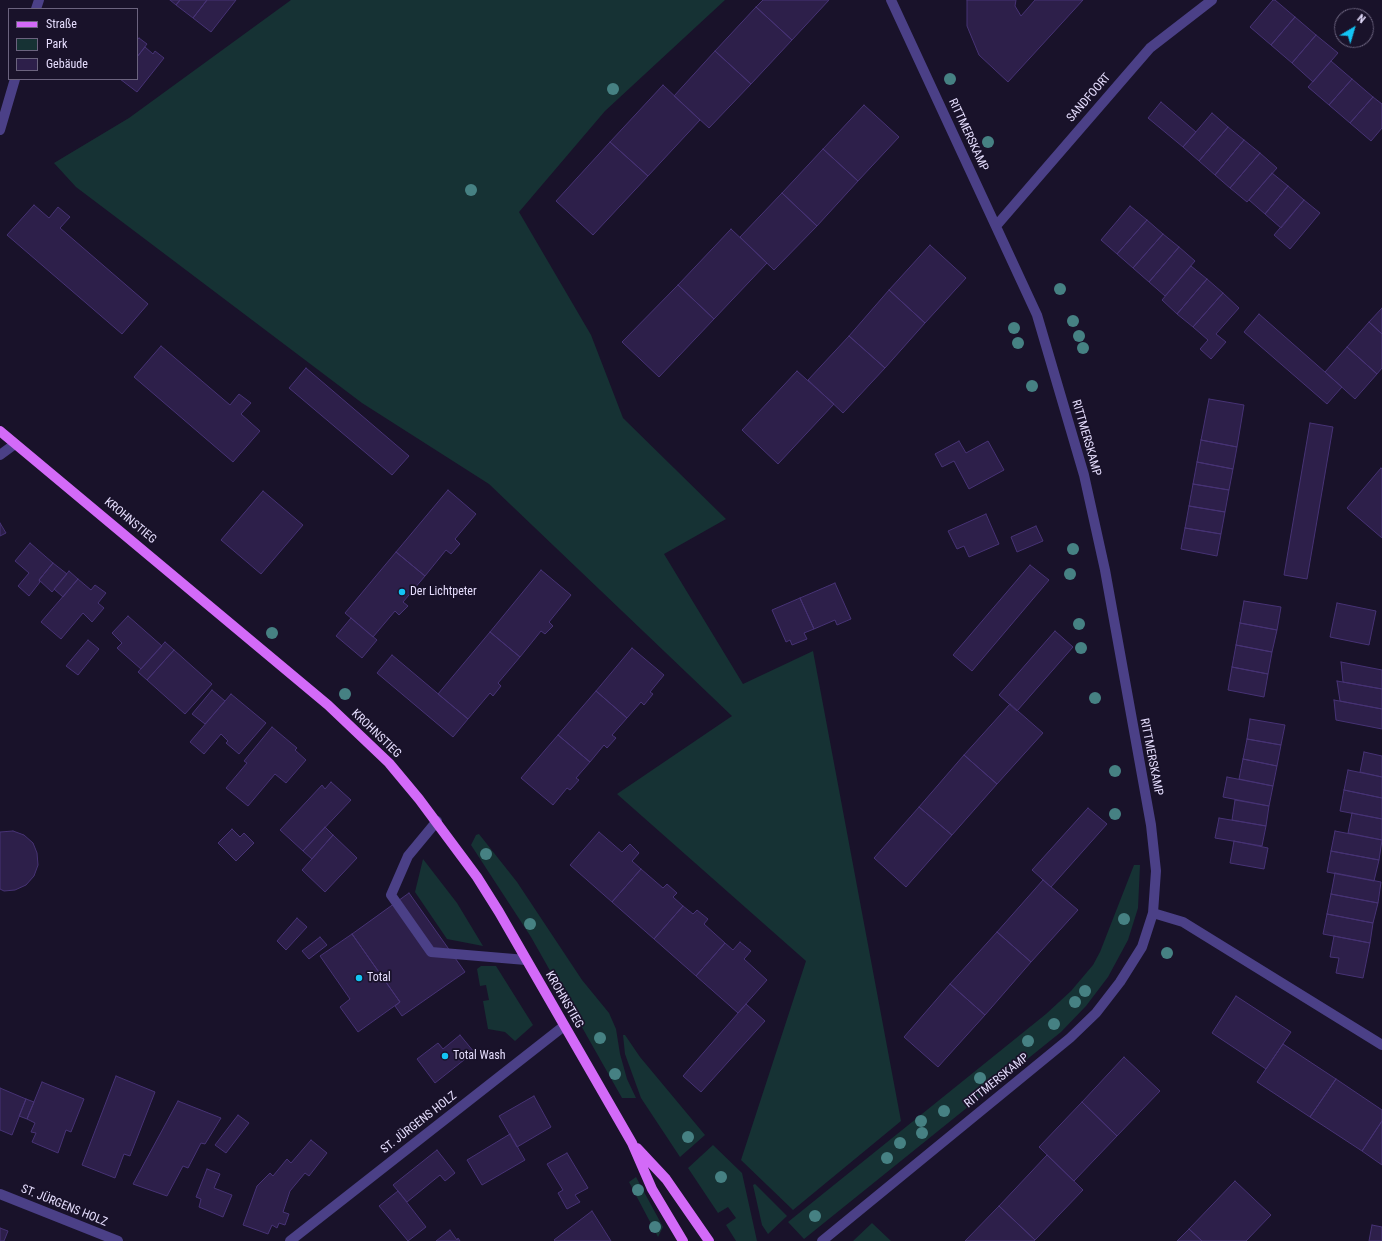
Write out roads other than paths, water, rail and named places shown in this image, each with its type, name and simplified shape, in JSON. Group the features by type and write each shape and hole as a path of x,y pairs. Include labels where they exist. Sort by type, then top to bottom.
{"main road":[{"name":"KROHNSTIEG","path":"0,432 328,705 389,764 436,821 477,877 632,1143 652,1189 683,1241"},
{"name":"KROHNSTIEG","path":"632,1143 666,1179 709,1241"}],"street":[{"name":"RITTMERSKAMP","path":"822,1241 1070,1038 1091,1018 1120,982 1142,947 1153,913 1156,871 1151,824 1105,570 1088,494 1037,315 891,0"},
{"name":"SANDFOORT","path":"996,226 1150,48 1212,0"},
{"path":"0,130 15,80"},
{"path":"0,455 15,444"},
{"path":"436,821 408,856 391,895 431,952 526,960"},
{"path":"1153,913 1183,922 1382,1045"},
{"name":"ST. JÜRGENS HOLZ","path":"290,1241 564,1026"},
{"name":"ST. JÜRGENS HOLZ","path":"0,1194 118,1241"}],"place":[{"name":"Der Lichtpeter","path":"402,592"},
{"name":"Total","path":"359,978"},
{"name":"Total Wash","path":"445,1056"}]}
